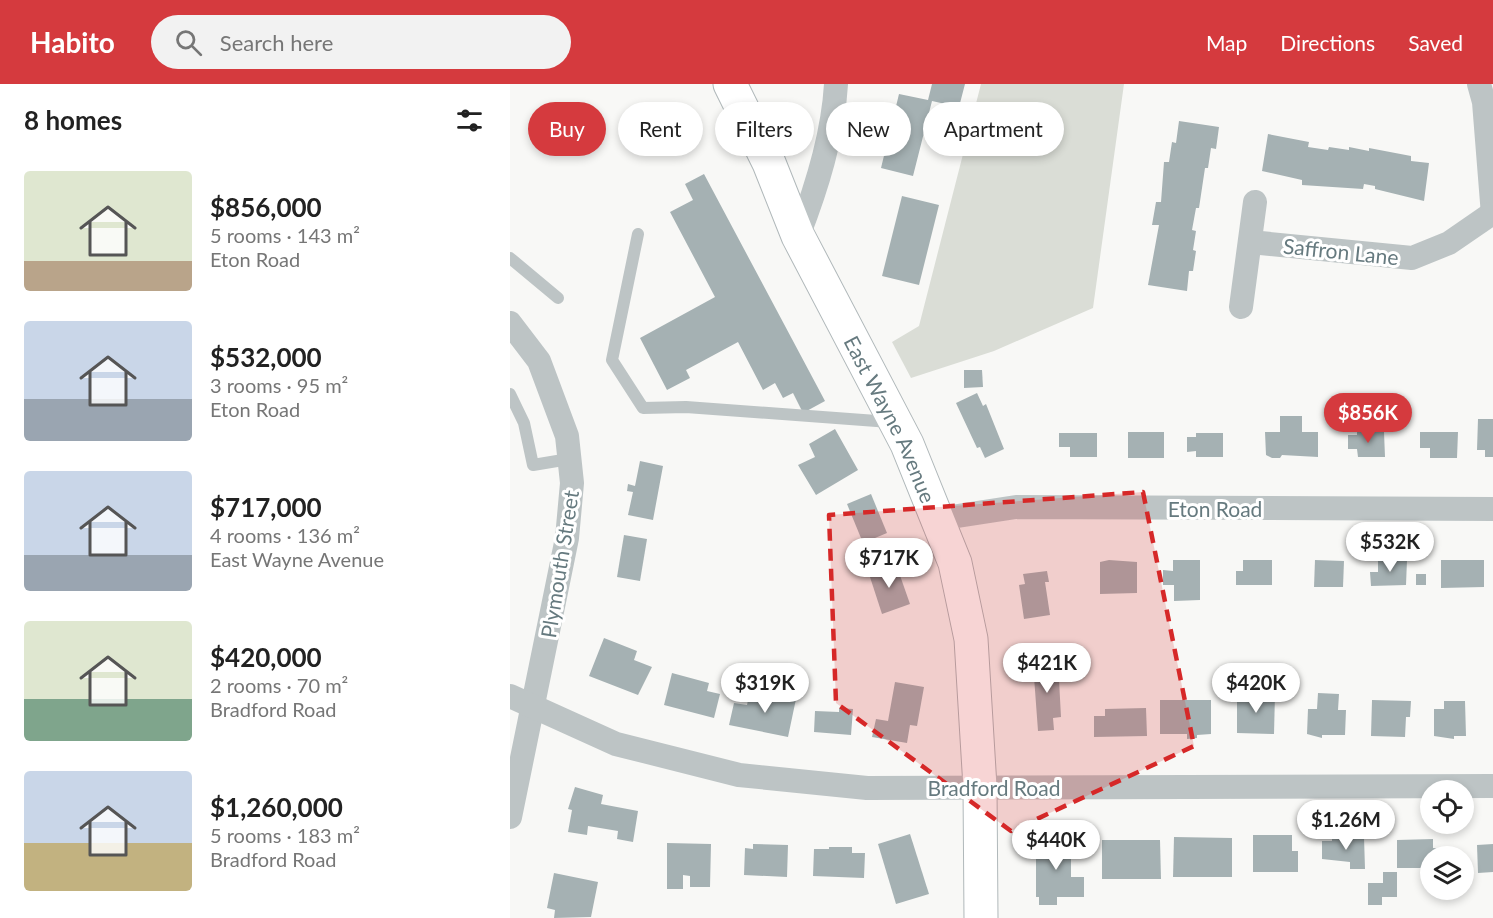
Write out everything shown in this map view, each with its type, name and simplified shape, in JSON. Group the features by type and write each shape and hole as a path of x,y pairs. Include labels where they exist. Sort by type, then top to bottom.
{"street":[{"name":"East Wayne Avenue","path":"730,84 769,163 798,236 896,423 955,563 971,639 980,787 981,918"},
{"path":"798,236 817,189 835,106 836,84"},
{"name":"Saffron Lane","path":"1250,242 1412,258 1449,243 1492,215 1484,102 1479,84"},
{"path":"1241,307 1255,202"},
{"name":"Plymouth Street","path":"510,323 539,361 567,436 572,483 568,530 510,817"},
{"name":"Eton Road","path":"938,519 1016,507 1493,509"},
{"name":"Bradford Road","path":"510,696 616,744 738,775 867,788 1493,786"}],"lane":[{"path":"638,234 612,360 643,408 686,407 896,423"},
{"path":"510,258 558,298"},
{"path":"510,394 524,423 533,465 569,459"}],"highlighted area":[{"path":"1143,492 1194,746 1011,831 836,703 829,515"}],"shaded area":[{"path":"981,84 1124,84 1093,308 994,351 911,378 892,342 919,326 963,156 1064,156 1064,102 976,102"}],"building":[{"path":"932,84 965,84 960,102 923,102 923,137 913,176 881,168 884,156 911,156 911,102 897,102 899,94 928,100"},
{"path":"1179,121 1219,127 1216,149 1211,148 1208,168 1205,168 1199,208 1196,208 1192,230 1196,231 1193,250 1196,251 1193,271 1189,271 1187,291 1148,285 1159,225 1152,225 1156,202 1161,202 1164,162 1169,162 1172,142 1176,143"},
{"path":"1268,134 1309,142 1308,147 1349,150 1349,147 1369,151 1369,148 1411,156 1411,161 1429,163 1424,201 1375,189 1375,186 1364,184 1363,189 1302,185 1302,180 1262,171"},
{"path":"704,174 825,401 803,413 793,393 783,398 775,383 763,390 738,342 686,370 690,378 667,390 640,338 715,297 670,212 693,200 685,184"},
{"path":"902,196 939,205 919,285 882,276"},
{"path":"964,370 982,370 983,387 964,388"},
{"path":"977,393 983,406 986,404 1004,449 985,458 980,447 977,448 956,403"},
{"path":"1280,416 1302,416 1302,432 1318,432 1318,457 1282,455 1280,458 1272,458 1266,455 1265,432 1280,432"},
{"path":"1478,419 1493,419 1493,457 1485,457 1485,450 1477,450"},
{"path":"835,429 858,470 816,495 798,465 815,457 809,444"},
{"path":"1128,432 1164,432 1164,458 1128,458"},
{"path":"1357,432 1384,432 1385,457 1358,457 1357,449 1348,449 1348,435 1357,435"},
{"path":"1420,432 1458,432 1457,458 1430,458 1430,448 1420,448"},
{"path":"1059,433 1097,433 1097,457 1070,457 1070,447 1059,447"},
{"path":"1196,433 1223,433 1223,457 1196,457 1196,451 1187,452 1187,437 1196,437"},
{"path":"640,461 663,466 653,520 628,515 633,492 627,491 628,484 635,486"},
{"path":"871,494 887,533 863,543 847,504"},
{"path":"624,535 647,539 640,581 617,577"},
{"path":"1109,560 1137,562 1137,593 1100,594 1100,562"},
{"path":"1173,560 1200,560 1200,600 1174,601 1174,585 1163,585 1163,570 1173,571"},
{"path":"1243,560 1272,560 1272,585 1236,585 1236,571 1243,571"},
{"path":"1315,560 1344,561 1343,587 1314,587"},
{"path":"1378,560 1407,560 1406,585 1371,586 1370,572 1378,572"},
{"path":"1441,560 1484,560 1484,587 1441,588"},
{"path":"896,564 910,604 882,614 869,574"},
{"path":"1047,571 1049,582 1045,582 1050,615 1024,619 1019,585 1025,584 1023,574"},
{"path":"1416,574 1426,574 1426,585 1416,585"},
{"path":"604,638 637,651 634,660 652,667 638,695 589,676"},
{"path":"1058,661 1061,717 1053,718 1054,730 1038,731 1033,663"},
{"path":"672,673 709,683 707,691 720,694 714,718 664,705"},
{"path":"895,682 924,687 917,726 910,725 907,743 872,737 876,719 888,721"},
{"path":"750,690 796,699 788,737 729,725 734,703 747,705"},
{"path":"1318,693 1339,694 1338,710 1346,710 1345,735 1322,735 1322,738 1307,734 1308,709 1317,709"},
{"path":"1237,694 1275,694 1274,734 1237,733"},
{"path":"1160,700 1211,700 1211,734 1197,735 1197,738 1187,739 1187,734 1160,734"},
{"path":"1372,700 1411,701 1410,717 1406,717 1405,737 1371,736"},
{"path":"1444,701 1465,701 1466,736 1454,736 1454,739 1434,736 1434,709 1444,709"},
{"path":"839,708 853,709 851,735 814,732 815,711 839,712"},
{"path":"1146,708 1147,736 1094,737 1094,716 1105,716 1105,709"},
{"path":"575,787 603,795 601,804 638,811 633,842 617,839 618,831 588,826 587,835 568,832 572,810 568,809"},
{"path":"910,834 929,894 896,904 878,844"},
{"path":"1253,835 1292,835 1292,851 1298,851 1298,872 1253,872"},
{"path":"1036,837 1071,837 1071,877 1084,877 1084,897 1057,897 1057,905 1039,905 1039,897 1036,897"},
{"path":"1174,837 1232,838 1232,877 1173,877"},
{"path":"1332,837 1364,837 1365,869 1350,869 1350,862 1322,859 1322,841 1332,841"},
{"path":"1433,839 1433,846 1420,846 1420,868 1397,868 1397,840"},
{"path":"1102,840 1160,840 1161,879 1102,879"},
{"path":"667,843 711,844 710,887 690,887 690,876 683,875 683,889 667,889"},
{"path":"753,844 788,845 787,877 744,875 745,848 753,849"},
{"path":"1493,844 1493,872 1478,873 1477,845"},
{"path":"829,847 852,847 852,853 865,853 864,878 813,876 814,849 829,849"},
{"path":"1383,872 1397,872 1397,897 1382,897 1382,905 1368,905 1368,883 1383,883"},
{"path":"554,873 598,882 591,917 554,918 555,910 547,908"}]}
